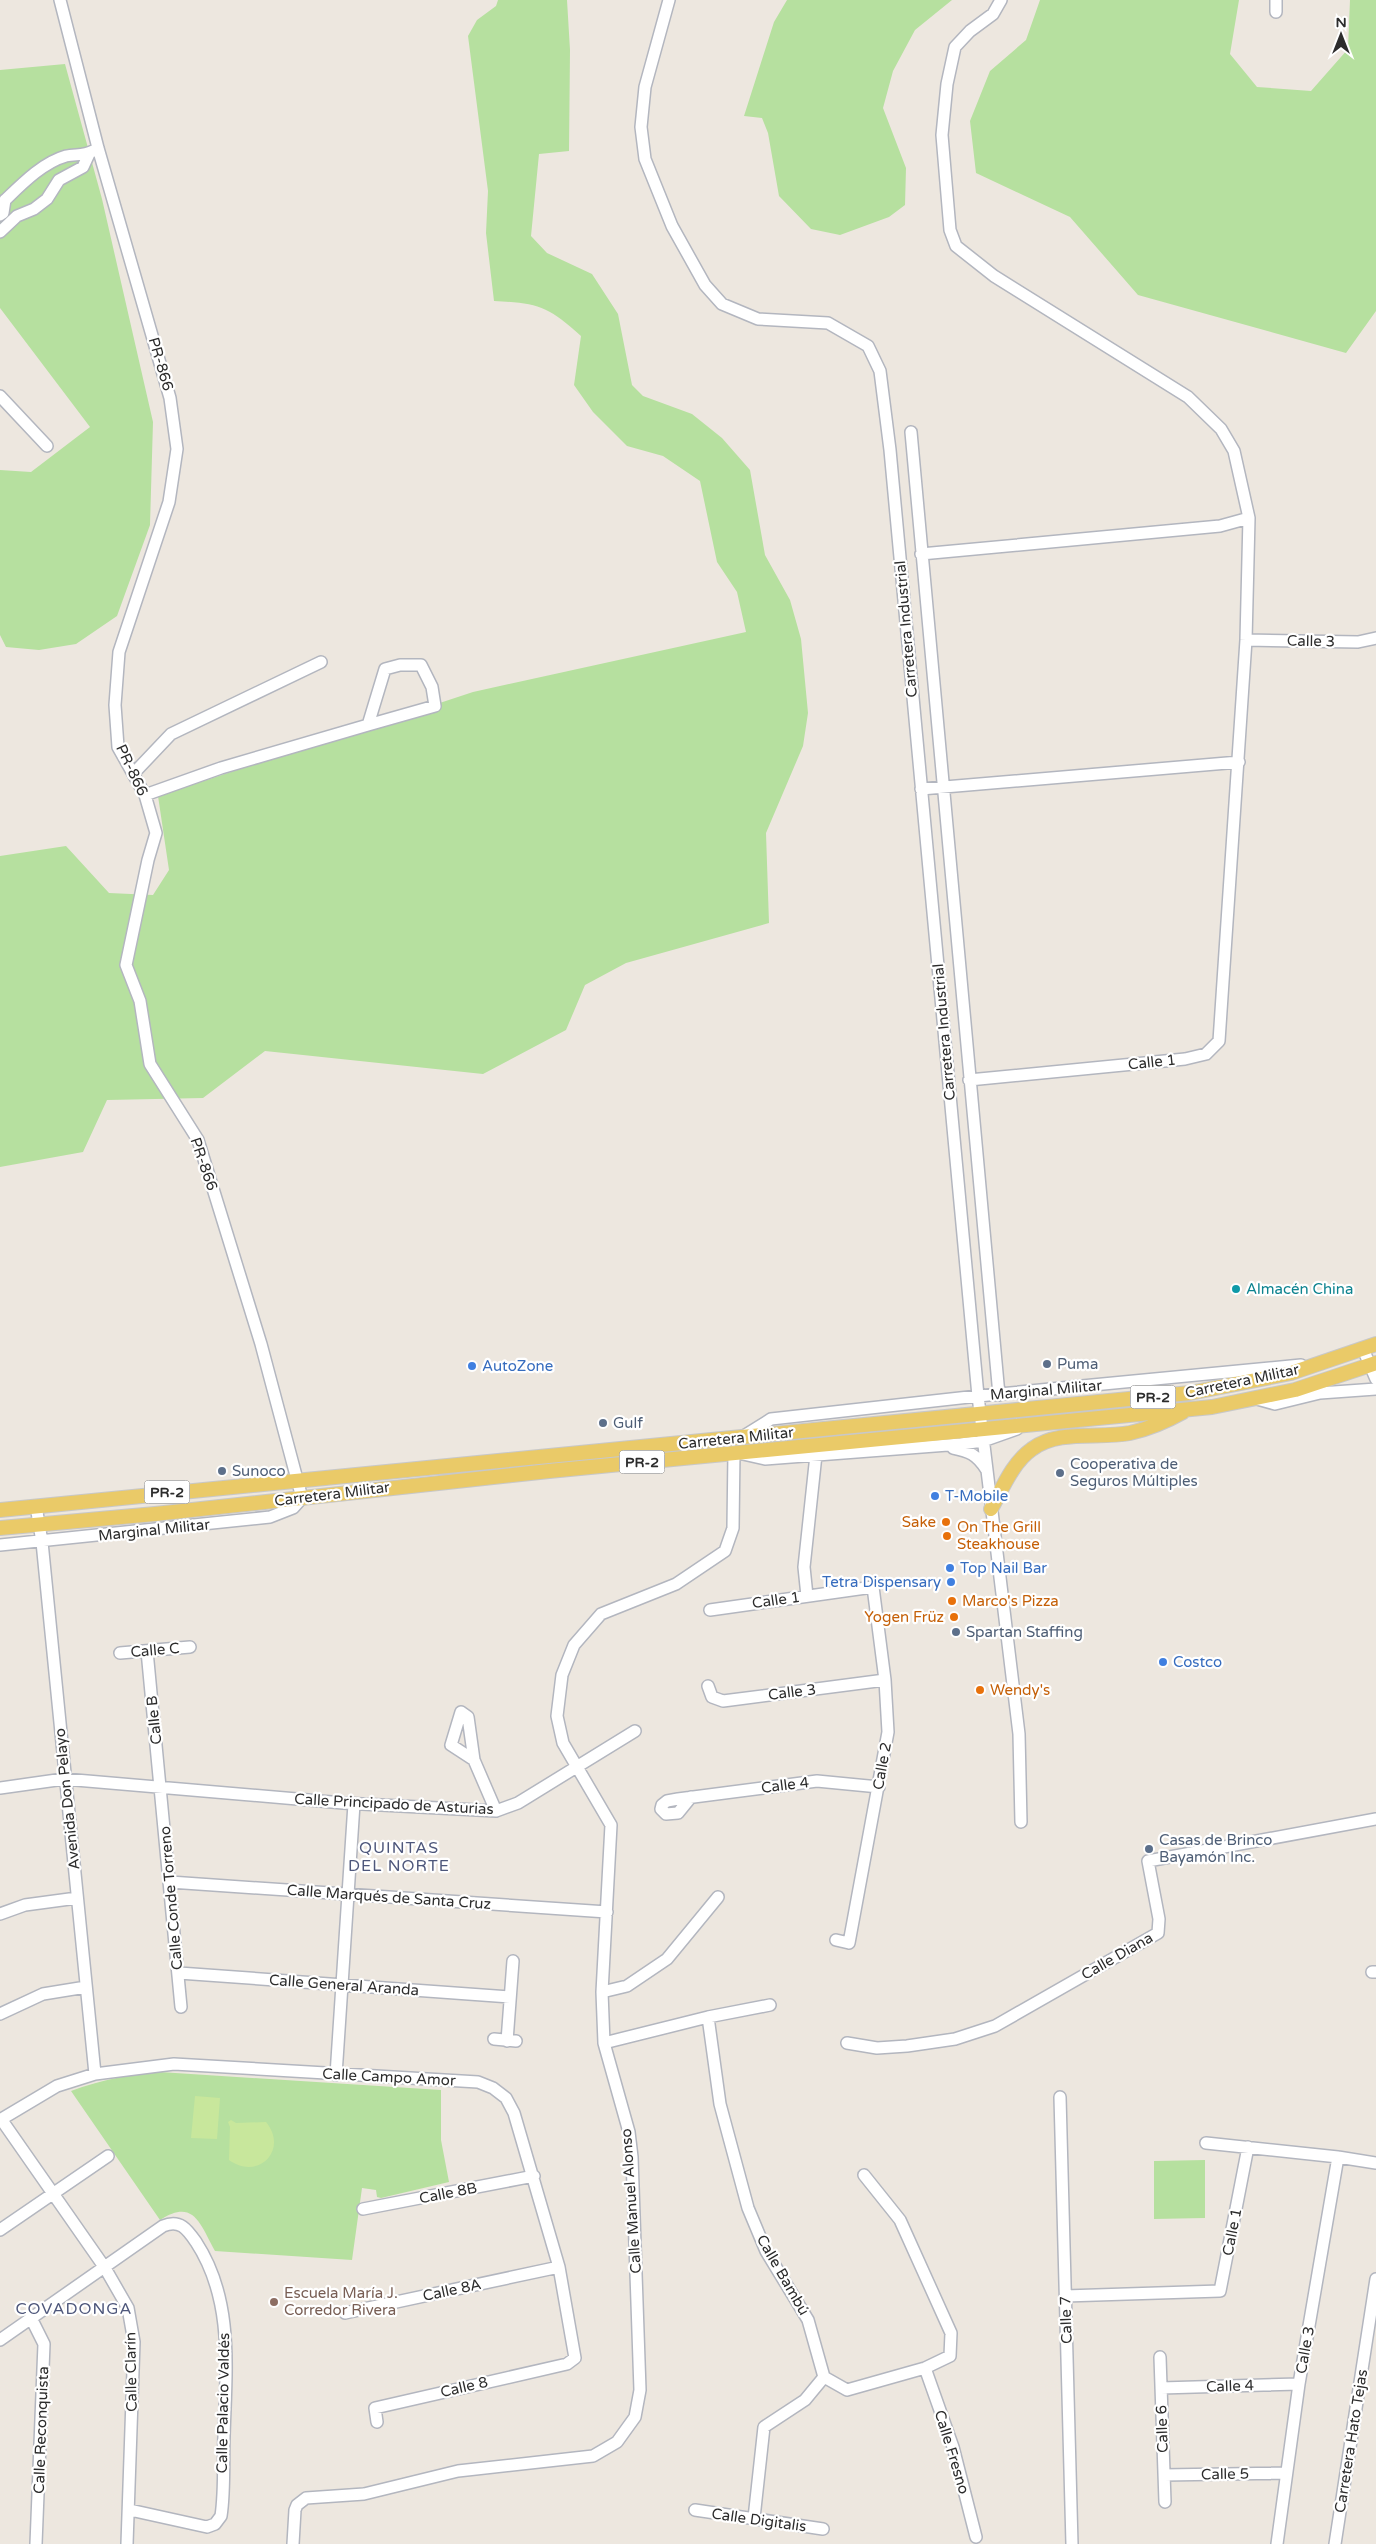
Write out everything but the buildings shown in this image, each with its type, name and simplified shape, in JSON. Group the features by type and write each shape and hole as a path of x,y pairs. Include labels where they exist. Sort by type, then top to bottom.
{"main road":[{"name":"Carretera Militar","path":"0,1510 1190,1393 1257,1381 1322,1363 1370,1346"},
{"name":"Carretera Militar","path":"0,1528 734,1452 982,1435 1034,1424 1231,1405 1374,1369"},
{"path":"992,1509 1020,1459 1036,1446 1051,1439 1130,1432 1165,1422 1190,1408"}],"street":[{"name":"PR-866","path":"60,0 94,151 170,398 177,449 169,502 119,652 115,705 118,747 134,773 144,795 156,833 148,860 126,965 140,1001 150,1064 198,1140 261,1344 302,1498"},
{"name":"Carretera Industrial","path":"669,0 644,87 642,135 645,159 672,226 705,285 722,304 758,319 828,323 868,346 880,371 890,450 978,1396 1019,1734 1021,1822"},
{"name":"Calle 1","path":"969,1080 1186,1059 1206,1054 1219,1042 1246,640 1249,518 1234,450 1221,429 1188,397 994,276 956,246 950,230 942,134 947,84 956,47 970,31 993,14 1001,0"},
{"path":"1276,0 1276,12"},
{"path":"2,202 28,177 65,156 94,151"},
{"path":"0,232 18,216 34,209 47,199 59,180 83,167 94,151"},
{"path":"49,166 59,180"},
{"path":"0,215 3,212 2,202"},
{"path":"2,202 18,216"},
{"path":"0,396 47,446"},
{"path":"911,432 999,1395"},
{"path":"921,554 1220,526 1249,518"},
{"name":"Calle 3","path":"1246,640 1358,642 1376,638"},
{"path":"134,773 171,734 321,662"},
{"path":"144,795 221,768 435,706 432,687 421,665 400,665 385,669 368,725"},
{"path":"920,788 1239,762"},
{"path":"1370,1346 1374,1369"},
{"name":"Marginal Militar","path":"742,1437 770,1419 978,1396 1322,1363"},
{"path":"1257,1399 1275,1404 1320,1393 1376,1389"},
{"path":"734,1452 765,1459 816,1456 942,1445 982,1435"},
{"path":"942,1445 970,1452 980,1459 987,1470"},
{"name":"Calle Manuel Alonso","path":"293,2544 295,2510 297,2505 306,2498 364,2494 458,2471 593,2456 617,2442 635,2417 640,2390 632,2157 629,2132 604,2044 602,1992 612,1825 563,1743 557,1716 562,1676 574,1645 601,1614 676,1584 725,1551 733,1528 734,1452"},
{"path":"807,1596 804,1567 816,1456"},
{"name":"Marginal Militar","path":"0,1545 270,1517 293,1508 302,1498"},
{"name":"Avenida Don Pelayo","path":"36,1506 42,1542 64,1779 95,2074"},
{"name":"Calle 1","path":"710,1610 873,1587"},
{"name":"Calle 2","path":"836,1940 849,1943 888,1732 885,1680 873,1587"},
{"name":"Calle C","path":"120,1653 190,1647"},
{"name":"Calle B","path":"147,1651 161,1789"},
{"name":"Calle 3","path":"708,1686 712,1697 723,1700 885,1680"},
{"name":"Calle Principado de Asturias","path":"0,1788 64,1779 161,1789 354,1804 496,1811 518,1804 635,1731"},
{"path":"474,1760 496,1811"},
{"name":"Calle 4","path":"691,1797 817,1781 879,1787"},
{"name":"Calle Conde Torreno","path":"161,1789 181,2007"},
{"path":"336,2075 354,1804"},
{"name":"Calle Diana","path":"847,2044 877,2048 908,2046 955,2039 995,2026 1158,1933 1159,1918 1148,1861 1376,1819"},
{"name":"Calle Marqués de Santa Cruz","path":"170,1882 607,1912"},
{"path":"602,1992 627,1986 667,1959 718,1897"},
{"path":"0,1914 25,1905 77,1898"},
{"path":"494,2039 511,2041 510,1997 513,1961"},
{"name":"Calle General Aranda","path":"179,1973 510,1997"},
{"path":"0,2014 43,1994 86,1987"},
{"path":"604,2044 708,2017 770,2005"},
{"name":"Calle Bambú","path":"708,2017 720,2104 748,2208 766,2251 808,2320 824,2377"},
{"name":"Calle Campo Amor","path":"1,2120 57,2086 95,2074 174,2064 478,2082 493,2088 506,2098 514,2113 534,2176 558,2266 576,2354 573,2361 567,2364"},
{"name":"Calle 7","path":"1060,2097 1072,2544"},
{"name":"Calle Clarín","path":"1,2120 105,2268 128,2308 134,2342 128,2544"},
{"path":"1206,2143 1338,2157 1376,2163"},
{"name":"Calle 1","path":"1065,2296 1220,2291 1248,2147"},
{"path":"0,2230 108,2156"},
{"name":"Calle 3","path":"1277,2544 1299,2384 1338,2157"},
{"path":"754,2518 764,2427 805,2400 824,2377 847,2390 925,2368 950,2356 951,2333 900,2220 864,2175"},
{"name":"Calle 8B","path":"362,2209 534,2176"},
{"name":"Calle Palacio Valdés","path":"0,2340 163,2226 175,2223 186,2227 204,2255 216,2282 223,2308 226,2342 221,2512 215,2524 207,2527 130,2510"},
{"name":"Calle 8A","path":"345,2312 558,2266"},
{"name":"Carretera Hato Tejas","path":"1336,2544 1376,2279"},
{"name":"Calle Reconquista","path":"31,2318 44,2344 36,2544"},
{"name":"Calle 6","path":"1160,2357 1165,2502"},
{"name":"Calle 8","path":"377,2422 375,2408 567,2364"},
{"name":"Calle Fresno","path":"925,2368 953,2447 976,2537"},
{"name":"Calle 4","path":"1161,2388 1299,2384"},
{"name":"Calle 5","path":"1164,2475 1286,2472"},
{"name":"Calle Digitalis","path":"696,2510 823,2529"}],"green space":[{"path":"498,0 567,0 570,50 569,151 539,154 531,236 547,253 592,274 618,314 632,385 643,396 692,414 722,438 750,470 765,555 790,600 801,639 808,713 803,746 766,833 769,923 626,963 585,985 566,1030 483,1074 265,1051 203,1098 107,1100 83,1152 0,1167 0,856 66,846 109,893 153,895 169,870 158,796 473,692 746,632 737,592 717,562 700,481 663,456 627,446 593,412 574,385 581,336 570,326 550,312 532,305 494,301 486,233 488,191 468,36 477,20 496,6"},
{"path":"787,0 952,0 915,30 893,71 883,108 906,168 905,205 889,217 840,235 811,229 779,196 768,133 762,118 744,116 774,22"},
{"path":"1040,0 1239,0 1230,54 1257,87 1311,91 1348,49 1350,0 1376,0 1376,311 1346,353 1138,295 1070,217 976,173 970,121 990,71 1026,40"},
{"path":"65,64 102,199 153,422 150,525 117,616 76,644 39,650 6,647 0,635 0,470 31,472 90,427 0,308 0,70"},
{"path":"160,2072 441,2090 441,2140 449,2182 381,2198 377,2197 376,2190 362,2188 352,2260 215,2251 200,2224 195,2217 188,2213 172,2214 160,2220 71,2091 115,2078"},
{"path":"195,2096 220,2098 217,2139 191,2138"},
{"path":"231,2120 236,2123 266,2122 272,2133 274,2143 272,2152 260,2165 240,2166 229,2160 230,2127 228,2122"},
{"path":"1205,2160 1205,2218 1154,2219 1154,2161"}],"place":[{"name":"Almacén China","path":"1236,1289"},
{"name":"Puma","path":"1047,1364"},
{"name":"AutoZone","path":"472,1366"},
{"name":"Gulf","path":"603,1423"},
{"name":"Sunoco","path":"222,1471"},
{"name":"Cooperativa de Seguros Múltiples","path":"1060,1473"},
{"name":"T-Mobile","path":"935,1496"},
{"name":"Sake","path":"946,1522"},
{"name":"On The Grill Steakhouse","path":"947,1536"},
{"name":"Top Nail Bar","path":"950,1568"},
{"name":"Tetra Dispensary","path":"951,1582"},
{"name":"Marco's Pizza","path":"952,1601"},
{"name":"Yogen Früz","path":"954,1617"},
{"name":"Spartan Staffing","path":"956,1632"},
{"name":"Costco","path":"1163,1662"},
{"name":"Wendy's","path":"980,1690"},
{"name":"Casas de Brinco Bayamón Inc.","path":"1149,1849"},
{"name":"Escuela María J. Corredor Rivera","path":"274,2302"}],"district":[{"name":"QUINTAS DEL NORTE","path":"399,1856"},
{"name":"COVADONGA","path":"74,2308"}]}
